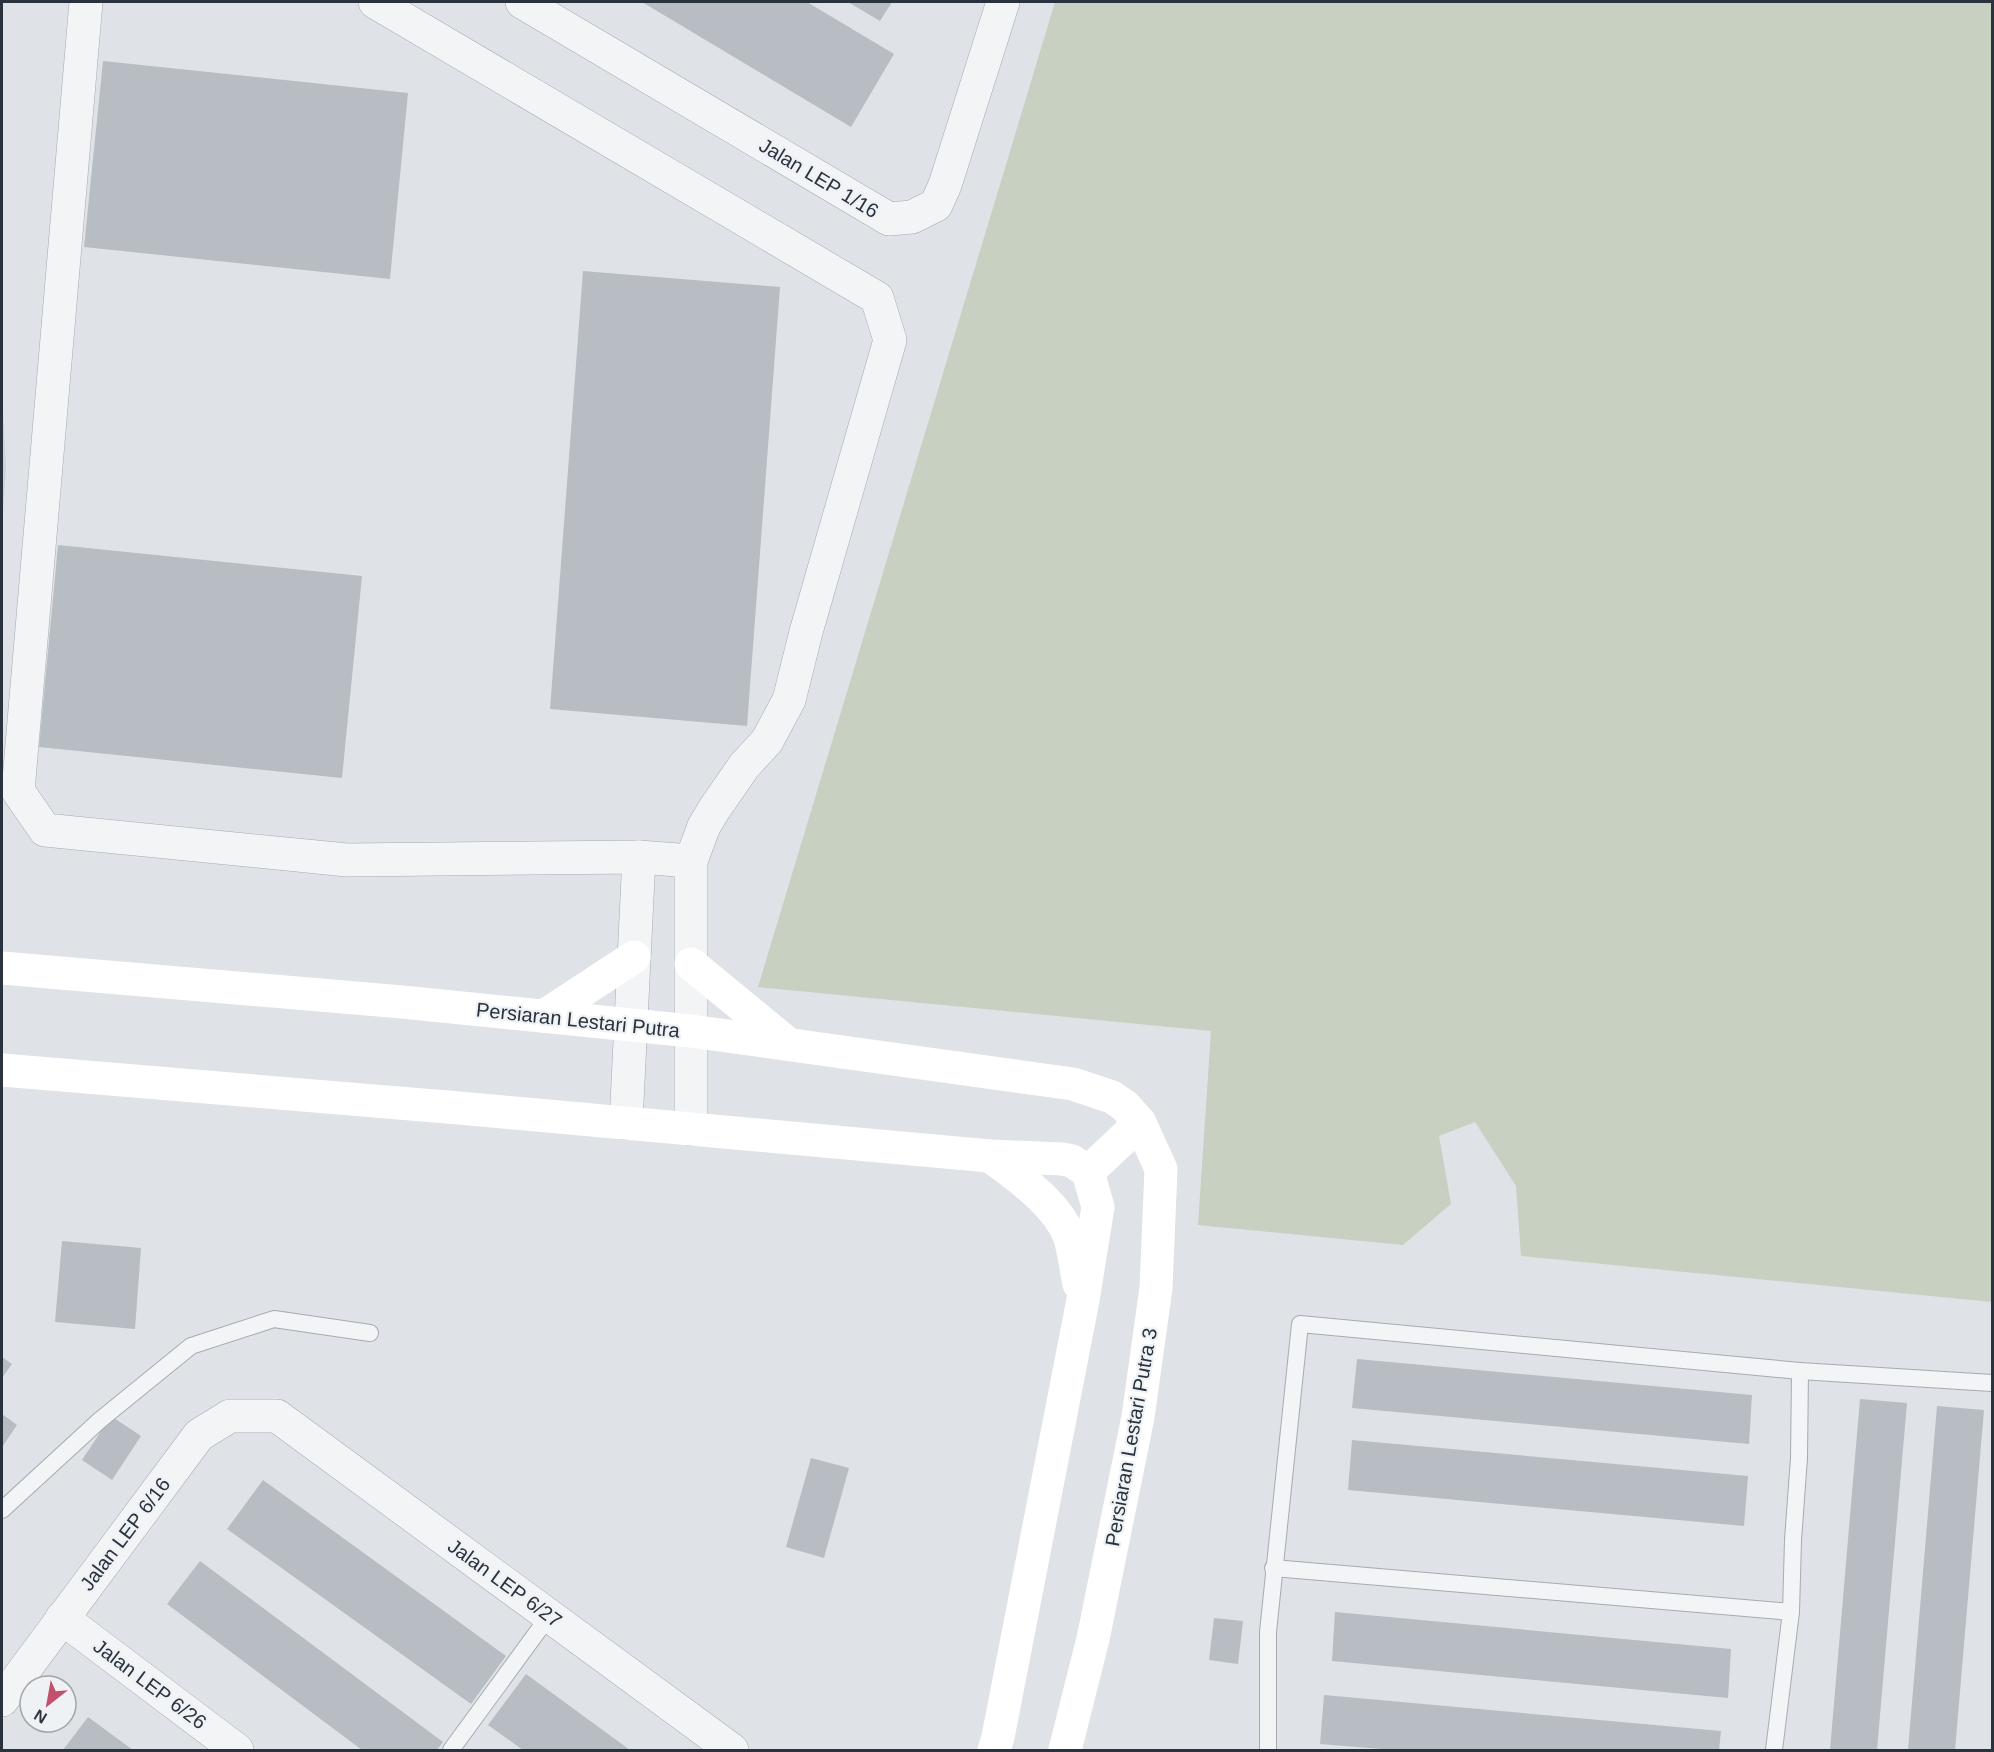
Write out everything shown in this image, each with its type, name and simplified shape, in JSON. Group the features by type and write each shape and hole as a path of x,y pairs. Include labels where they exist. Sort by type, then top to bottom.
{"street":[{"path":"86,2 18,790 45,830 348,860 639,858 691,861"},
{"path":"375,2 877,298 890,340 806,632 789,700 767,741 744,766 704,826 691,861 691,1129"},
{"name":"Jalan LEP 1/16","path":"522,2 889,219 912,217 936,205 945,184 1002,2"},
{"path":"626,1123 639,858"},
{"path":"544,1016 634,957"},
{"path":"691,964 787,1043"},
{"name":"Persiaran Lestari Putra","path":"2,968 402,1002 787,1043 1073,1084 1112,1097 1125,1106 1140,1123"},
{"path":"2,1070 990,1156 1072,1161 1088,1172 1098,1207 1083,1300 994,1750"},
{"path":"1088,1172 1140,1123"},
{"name":"Persiaran Lestari Putra 3","path":"1067,1750 1093,1639 1136,1429 1156,1288 1161,1169 1140,1123"},
{"path":"990,1156 1038,1193 1055,1213 1069,1237 1083,1300"},
{"name":"Jalan LEP 6/16","path":"2,1700 199,1435 230,1416 277,1416"},
{"name":"Jalan LEP 6/27","path":"277,1416 732,1750"},
{"name":"Jalan LEP 6/26","path":"62,1618 237,1750"}],"lane":[{"path":"2,1510 100,1420 191,1346 274,1319 370,1333"},
{"path":"1268,1750 1268,1632 1300,1324 1800,1371 1992,1383"},
{"path":"1774,1750 1791,1612 1799,1458 1800,1371"},
{"path":"1273,1568 1791,1612"},
{"path":"451,1750 549,1616"}],"shaded area":[{"path":"2,390 6,468 2,528"}],"green space":[{"path":"1055,2 1992,2 1992,1302 1521,1256 1516,1186 1475,1122 1439,1136 1451,1204 1403,1245 1198,1225 1211,1031 758,987"}],"building":[{"path":"642,2 807,2 894,54 851,127"},
{"path":"848,2 892,2 880,21"},
{"path":"103,61 408,93 390,279 84,247"},
{"path":"583,271 780,287 747,726 550,709"},
{"path":"58,545 362,576 342,778 39,747"},
{"path":"62,1241 141,1248 135,1329 55,1322"},
{"path":"2,1357 12,1364 2,1378"},
{"path":"1357,1359 1752,1395 1749,1444 1352,1408"},
{"path":"1860,1399 1907,1403 1877,1750 1830,1750"},
{"path":"1937,1406 1984,1410 1955,1750 1908,1750"},
{"path":"2,1414 17,1425 2,1447"},
{"path":"111,1416 141,1436 112,1480 82,1460"},
{"path":"1352,1440 1748,1476 1744,1526 1348,1490"},
{"path":"811,1458 849,1468 824,1558 786,1547"},
{"path":"263,1480 506,1656 471,1704 227,1529"},
{"path":"200,1561 443,1742 437,1750 362,1750 167,1604"},
{"path":"1335,1612 1731,1649 1728,1698 1332,1661"},
{"path":"1214,1618 1243,1621 1238,1664 1209,1660"},
{"path":"526,1674 630,1750 523,1750 488,1725"},
{"path":"1324,1695 1721,1731 1719,1750 1394,1750 1320,1744"},
{"path":"88,1717 133,1750 63,1750 75,1734 78,1734 78,1730"}]}
